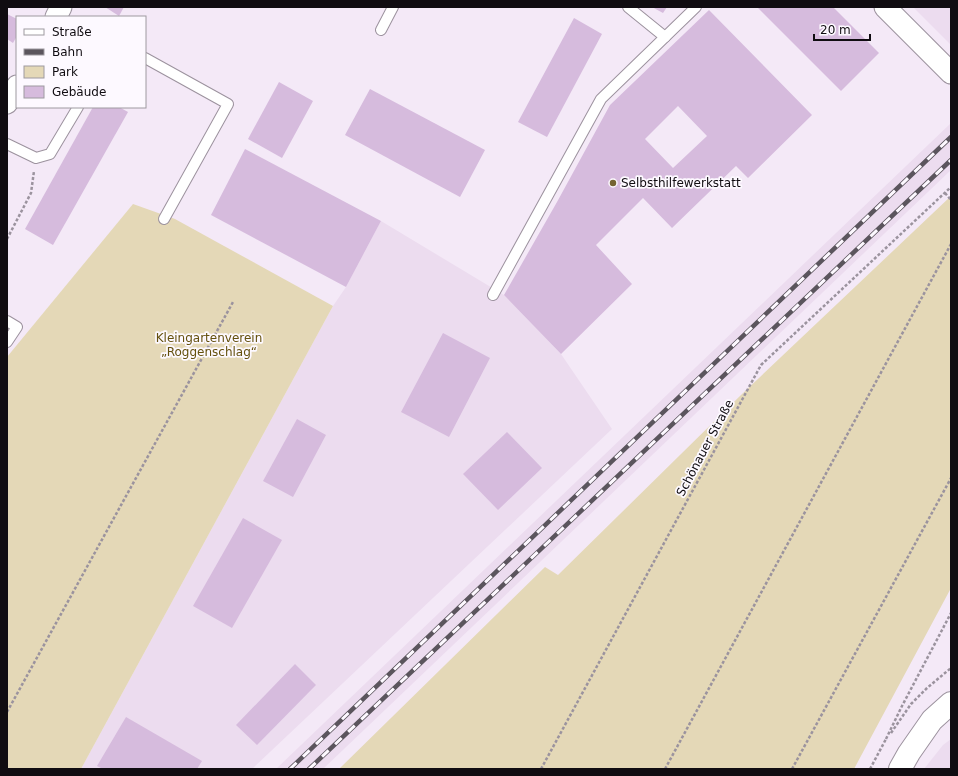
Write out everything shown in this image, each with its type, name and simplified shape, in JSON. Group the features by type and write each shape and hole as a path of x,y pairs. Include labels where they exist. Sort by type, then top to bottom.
{"main road":[{"path":"900,769 909,753 932,720 951,703"}],"street":[{"path":"885,7 951,73"},
{"path":"7,103 16,88"}],"lane":[{"path":"380,30 393,7"},
{"path":"628,7 665,37"},
{"path":"493,295 601,99 696,7"},
{"path":"146,59 228,104 164,219"},
{"path":"7,144 36,158 50,154 77,108"},
{"path":"7,321 17,327 7,342"}],"path":[{"path":"7,239 30,193 36,158"},
{"name":"Schönauer Straße","path":"541,769 761,365 951,188"},
{"path":"945,193 951,200"},
{"path":"665,769 951,244"},
{"path":"7,712 234,302"},
{"path":"792,769 951,478"},
{"path":"870,769 951,613"},
{"path":"886,739 911,704 951,668"}],"shaded area":[{"path":"913,7 951,7 951,45"},
{"path":"951,123 951,170 323,769 276,769"},
{"path":"381,221 504,295 561,354 612,429 252,769 81,769 333,306 346,287"},
{"path":"951,739 951,769 924,769 943,745"}],"green space":[{"path":"951,196 951,588 854,769 339,769 545,567 558,575 741,395"},
{"name":"Kleingartenverein „Roggenschlag“","path":"133,204 175,219 333,306 81,769 7,769 7,357"}],"building":[{"path":"105,7 124,7 119,16"},
{"path":"652,7 667,7 663,13"},
{"path":"757,7 833,7 879,53 841,91"},
{"path":"709,10 812,115 748,178 736,166 672,228 643,198 596,245 632,284 561,354 504,295 610,105","holes":["678,106 707,136 673,168 645,139"]},
{"path":"7,14 16,18 16,38 13,43 7,39"},
{"path":"574,18 602,34 547,137 518,122"},
{"path":"279,82 313,101 282,158 248,139"},
{"path":"370,89 485,150 460,197 345,135"},
{"path":"92,108 121,108 128,112 53,245 25,229"},
{"path":"245,149 381,221 346,287 211,215"},
{"path":"443,333 490,358 449,437 401,412"},
{"path":"297,419 326,435 293,497 263,481"},
{"path":"507,432 542,468 498,510 463,474"},
{"path":"243,518 282,540 232,628 193,606"},
{"path":"295,664 316,685 257,745 236,725"},
{"path":"126,717 202,761 197,769 103,769 97,766"}],"railway":[{"path":"290,769 951,137"},
{"path":"309,769 951,160"}],"place":[{"name":"Selbsthilfewerkstatt","path":"613,183"}]}
